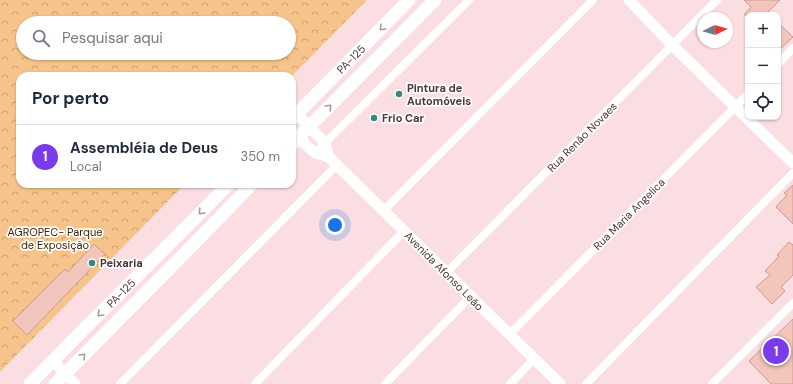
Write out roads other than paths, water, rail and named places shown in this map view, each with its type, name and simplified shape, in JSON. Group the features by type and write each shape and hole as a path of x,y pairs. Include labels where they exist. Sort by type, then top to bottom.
{"main road":[{"name":"PA-125","path":"296,114 408,0"},
{"name":"PA-125","path":"296,137 309,127 432,1"},
{"name":"PA-125","path":"35,382 52,360 168,246 224,188"},
{"name":"PA-125","path":"55,384 180,258 244,188"},
{"path":"168,246 180,258"}],"street":[{"path":"408,0 420,15"},
{"path":"315,154 469,0"},
{"path":"383,211 593,0"},
{"path":"629,0 673,46 793,163"},
{"name":"Rua Renão Novaes","path":"446,273 717,0"},
{"path":"781,61 793,48"},
{"name":"Rua Maria Angelica","path":"509,335 745,97"},
{"name":"Avenida Afonso Leão","path":"296,117 309,127 325,143 333,161 560,384"},
{"path":"120,384 333,161 315,154 296,140"},
{"path":"586,384 793,174"},
{"path":"255,384 404,231"},
{"path":"385,384 470,297"},
{"path":"712,384 793,303"},
{"path":"510,384 534,359"},
{"path":"52,360 75,384"}],"place":[{"name":"Pintura de Automóveis","path":"399,94"},
{"name":"Frio Car","path":"374,118"},
{"name":"Peixaria","path":"92,263"},
{"name":"Assembléia de Deus","path":"776,351"}],"park label":[{"name":"AGROPEC- Parque de Exposição","path":"55,238"}]}
